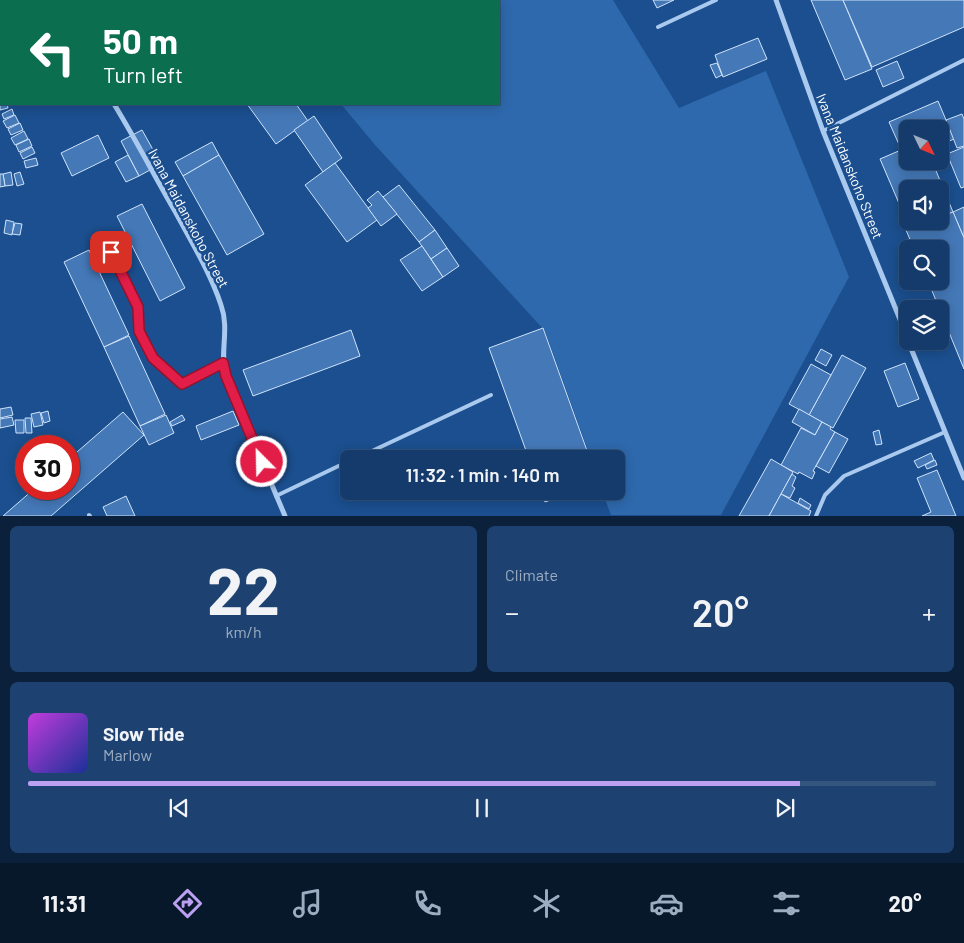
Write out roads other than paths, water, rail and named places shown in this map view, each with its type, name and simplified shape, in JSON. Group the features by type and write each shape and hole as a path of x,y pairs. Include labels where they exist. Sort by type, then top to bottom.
{"street":[{"name":"Ivana Maidanskoho Street","path":"776,0 823,130 899,318"},
{"name":"Ivana Maidanskoho Street","path":"115,105 183,226 222,306 226,337 223,363 226,376 285,516"},
{"name":"Ivana Maidanskoho Street","path":"912,350 964,478"}],"lane":[{"path":"704,0 706,5"},
{"path":"658,28 716,0"},
{"path":"823,130 964,60"},
{"path":"111,252 138,307 139,331 153,358 182,384 223,363"},
{"path":"373,450 491,395"},
{"path":"816,516 824,495 844,476 945,432"},
{"path":"276,496 340,466"}]}
